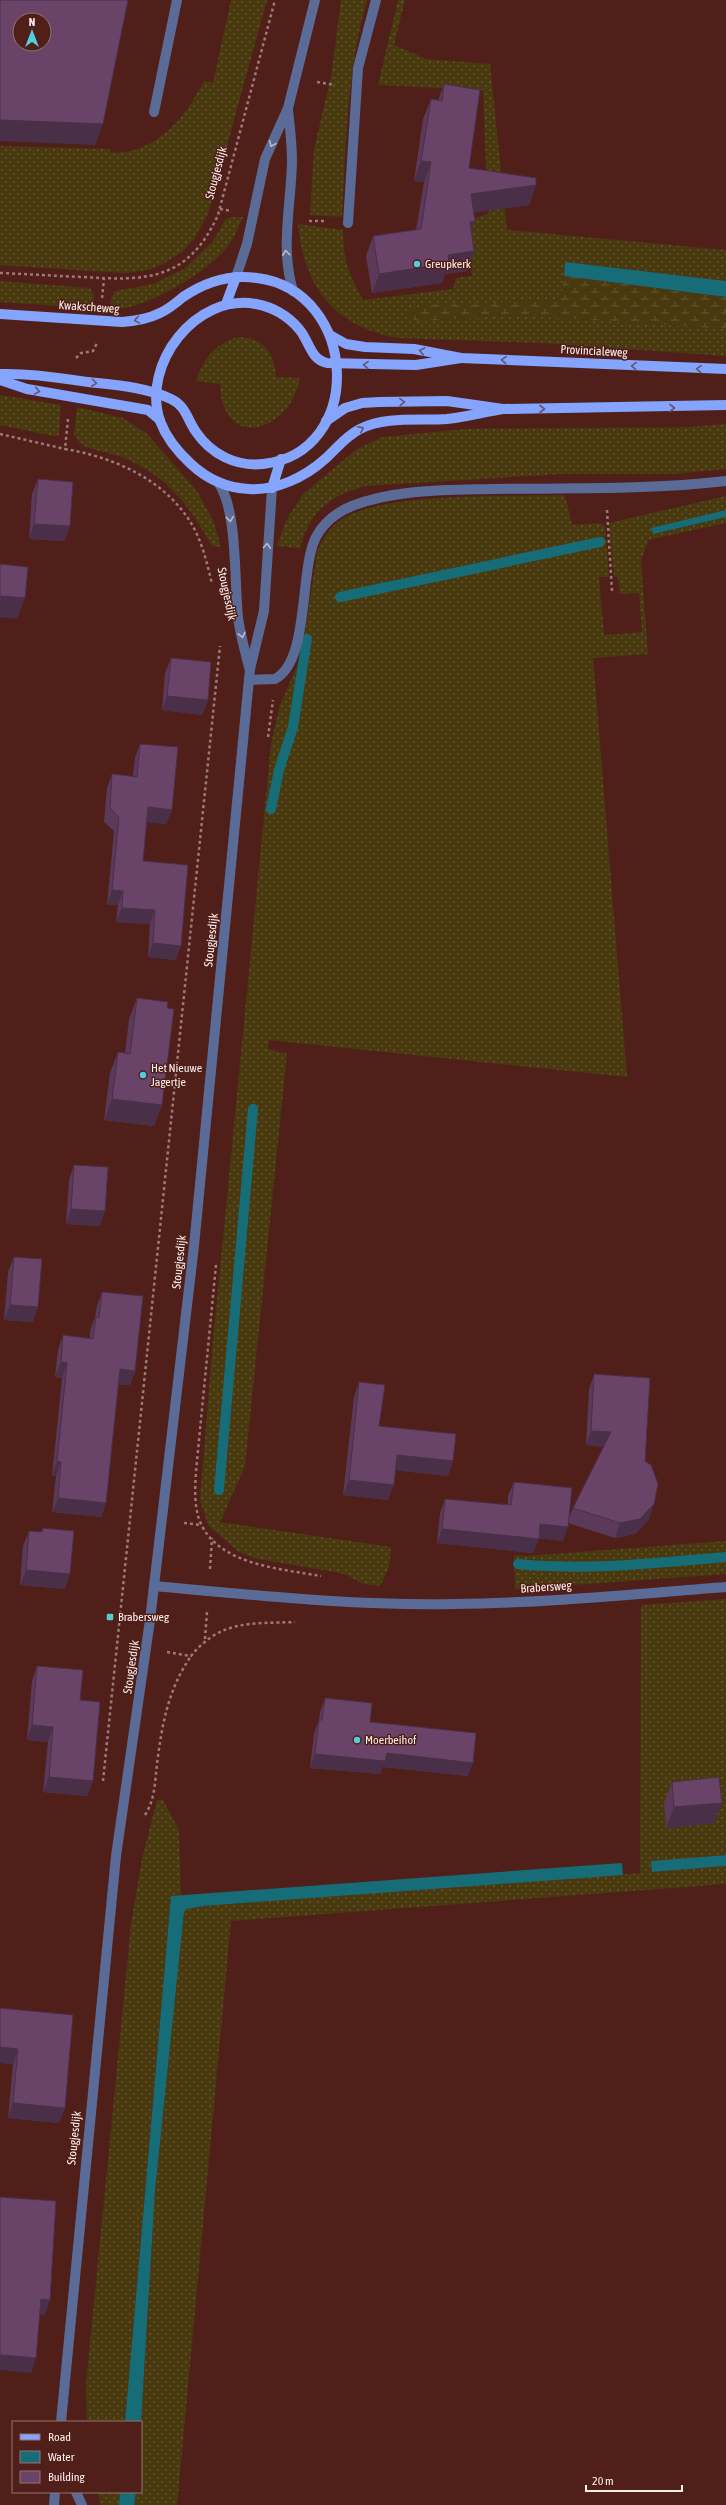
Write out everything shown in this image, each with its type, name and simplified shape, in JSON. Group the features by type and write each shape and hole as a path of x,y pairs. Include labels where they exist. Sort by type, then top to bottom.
{"main road":[{"path":"160,420 158,394 160,376 166,358 180,334 204,313 226,304 236,277 266,279 293,291 315,310 330,334 337,363 336,393 326,421"},
{"name":"Kwakscheweg","path":"0,314 122,322 149,318 173,306 202,287 236,277"},
{"name":"Provincialeweg","path":"226,304 256,304 275,310 299,329 313,356 319,361 337,363 416,365 461,358"},
{"name":"Provincialeweg","path":"330,334 338,341 353,345 414,349 461,358 726,369"},
{"path":"0,374 29,373 133,388 158,394 183,406 202,439 226,458 252,465 281,459 297,452 310,441 326,421 345,408 369,402 447,401 503,409 726,406"},
{"path":"0,380 27,389 148,410 160,420 172,442 188,461 218,482 251,490 272,488 304,474 331,453 354,432 377,423 448,419 503,409"},
{"path":"272,488 281,459"}],"street":[{"path":"154,112 177,0"},
{"path":"236,277 247,244 265,159 288,108 315,0"},
{"path":"348,223 358,68 376,0"},
{"path":"288,108 292,162 285,248 288,275 293,291"},
{"path":"249,680 275,679 289,666 296,647 315,540 323,526 341,511 364,502 424,492 606,487 726,481"},
{"name":"Stougjesdijk","path":"218,482 226,496 230,515 238,618 250,669"},
{"name":"Stougjesdijk","path":"61,2421 115,1863 146,1649 197,1222 250,669 264,611 272,488"},
{"name":"Brabersweg","path":"154,1586 332,1601 427,1604 515,1602 726,1587"},
{"path":"54,2505 55,2493"},
{"path":"76,2493 82,2505"}],"path":[{"name":"Stougjesdijk","path":"0,273 104,279 139,279 164,273 189,256 211,229 220,209 275,0"},
{"path":"312,81 335,85"},
{"path":"0,434 65,449"},
{"path":"606,487 612,591"},
{"name":"Stougjesdijk","path":"203,553 214,589"},
{"name":"Stougjesdijk","path":"146,1649 118,1645 221,639"},
{"path":"201,1525 224,1548 242,1560 257,1565 326,1577"},
{"path":"141,1821 152,1798 167,1702 176,1681 191,1656 205,1640 226,1628 296,1622"},
{"path":"146,1649 191,1656"}],"green space":[{"path":"231,0 267,0 208,214 194,239 182,252 163,264 148,270 125,273 0,265 0,146 110,149 110,153 126,152 141,148 155,141 178,121 188,108 204,81 213,83"},
{"path":"341,0 367,0 360,27 351,80 346,135 342,217 310,215 314,149 331,77"},
{"path":"398,0 405,0 394,45 426,59 490,64 507,230 726,250 726,281 565,262 562,300 419,306 439,320 518,315 726,329 726,356 541,343 398,338 375,332 356,324 339,313 326,300 315,285 307,267 301,246 298,224 343,230 344,250 348,266 354,283 363,300 453,289 456,278 472,276 465,221 488,214 483,90 378,85"},
{"path":"230,217 243,217 228,246 211,263 185,282 153,299 137,305 110,309 111,298 115,291 153,284 184,269 213,241 225,220"},
{"path":"564,276 726,297 726,329 518,315 419,321 411,319 409,314 416,307 423,305 561,300"},
{"path":"0,281 90,288 94,296 93,308 0,302"},
{"path":"238,337 255,340 266,348 273,361 276,377 300,378 294,397 284,412 271,422 257,427 244,426 232,419 224,406 220,384 196,381 202,366 211,353 223,343"},
{"path":"0,395 61,405 59,435 54,436 0,425"},
{"path":"77,407 123,418 146,433 197,491 213,520 221,547 212,546 186,505 154,474 124,458 91,449 81,444 74,434"},
{"path":"726,424 726,469 673,474 562,474 365,486 341,495 322,507 309,524 300,548 277,546 286,521 303,494 357,449 383,437 465,429 689,427"},
{"path":"565,495 572,525 602,523 605,526 609,577 599,577 604,635 642,632 639,593 620,594 618,577 614,577 609,523 726,496 726,510 652,528 654,534 726,517 726,523 648,540 641,562 648,654 593,658 627,1077 269,1040 268,1049 287,1054 245,1466 220,1522 391,1547 389,1567 380,1586 363,1584 340,1573 258,1559 239,1552 208,1525 200,1500 212,1352 271,744 280,705 301,657 317,553 327,534 338,522 362,510 387,504 417,500 482,496"},
{"path":"726,1541 726,1574 515,1589 514,1555 525,1556"},
{"path":"726,1599 726,1855 652,1861 653,1872 726,1866 726,1884 231,1921 177,2505 134,2505 136,2493 142,2493 141,2421 155,2191 184,1912 187,1909 203,1906 640,1873 641,1605"},
{"path":"157,1800 163,1800 179,1830 181,1895 171,1896 125,2421 87,2421 86,2384 131,1924 142,1859"},
{"path":"98,2493 120,2493 119,2505 100,2505"}],"water":[{"path":"565,262 726,281 726,297 564,276"},
{"path":"726,510 726,517 653,534 651,528"},
{"path":"726,1855 726,1866 652,1872 651,1861"},
{"path":"622,1863 623,1875 203,1906 187,1909 184,1912 155,2191 141,2421 125,2421 171,1896"},
{"path":"120,2493 136,2493 134,2505 119,2505"}],"building":[{"path":"0,0 128,0 103,124 0,120"},
{"path":"444,84 480,90 469,168 536,178 536,185 471,194 475,221 470,222 474,251 448,255 449,263 379,274 373,236 421,229 431,162 421,161 431,99 442,101"},
{"path":"38,479 73,482 70,526 34,524"},
{"path":"0,564 28,567 25,598 1,596 0,606"},
{"path":"171,658 211,662 208,700 167,696"},
{"path":"140,744 178,747 172,810 148,807 143,861 188,865 181,946 153,943 155,910 122,908 123,891 112,890 119,817 110,808 112,774 137,777"},
{"path":"137,998 168,1002 167,1008 174,1009 162,1105 112,1099 118,1052 130,1054"},
{"path":"74,1165 108,1167 105,1211 71,1209"},
{"path":"14,1257 42,1259 38,1307 10,1305"},
{"path":"102,1292 143,1296 135,1371 120,1369 106,1503 58,1498 61,1462 57,1461 67,1363 61,1362 63,1335 93,1339 96,1317 99,1318"},
{"path":"594,1374 650,1378 645,1461 651,1465 658,1484 654,1504 640,1519 620,1523 573,1508 611,1432 591,1431"},
{"path":"359,1382 385,1385 379,1426 456,1434 453,1461 397,1455 394,1485 349,1480"},
{"path":"514,1482 572,1488 568,1527 540,1524 539,1539 442,1529 445,1499 511,1505"},
{"path":"43,1528 74,1531 70,1574 26,1570 29,1531 42,1532"},
{"path":"37,1666 83,1670 80,1700 100,1702 93,1781 49,1777 53,1727 32,1725"},
{"path":"325,1698 372,1703 370,1722 476,1733 473,1763 387,1753 385,1761 315,1754 319,1720 322,1720"},
{"path":"719,1777 722,1803 674,1807 672,1782"},
{"path":"0,2008 73,2015 65,2108 13,2103 18,2049 0,2047"},
{"path":"0,2197 56,2201 50,2300 41,2299 36,2358 0,2355"}],"waterway":[{"path":"340,597 600,542"},
{"path":"271,809 279,770 293,727 307,639"},
{"path":"219,1490 253,1109"},
{"path":"518,1564 570,1567 648,1564 726,1557"}],"place":[{"name":"Greupkerk","path":"417,264"},
{"name":"Het Nieuwe Jagertje","path":"143,1075"},
{"name":"Brabersweg","path":"110,1617"},
{"name":"Moerbeihof","path":"357,1740"}]}
